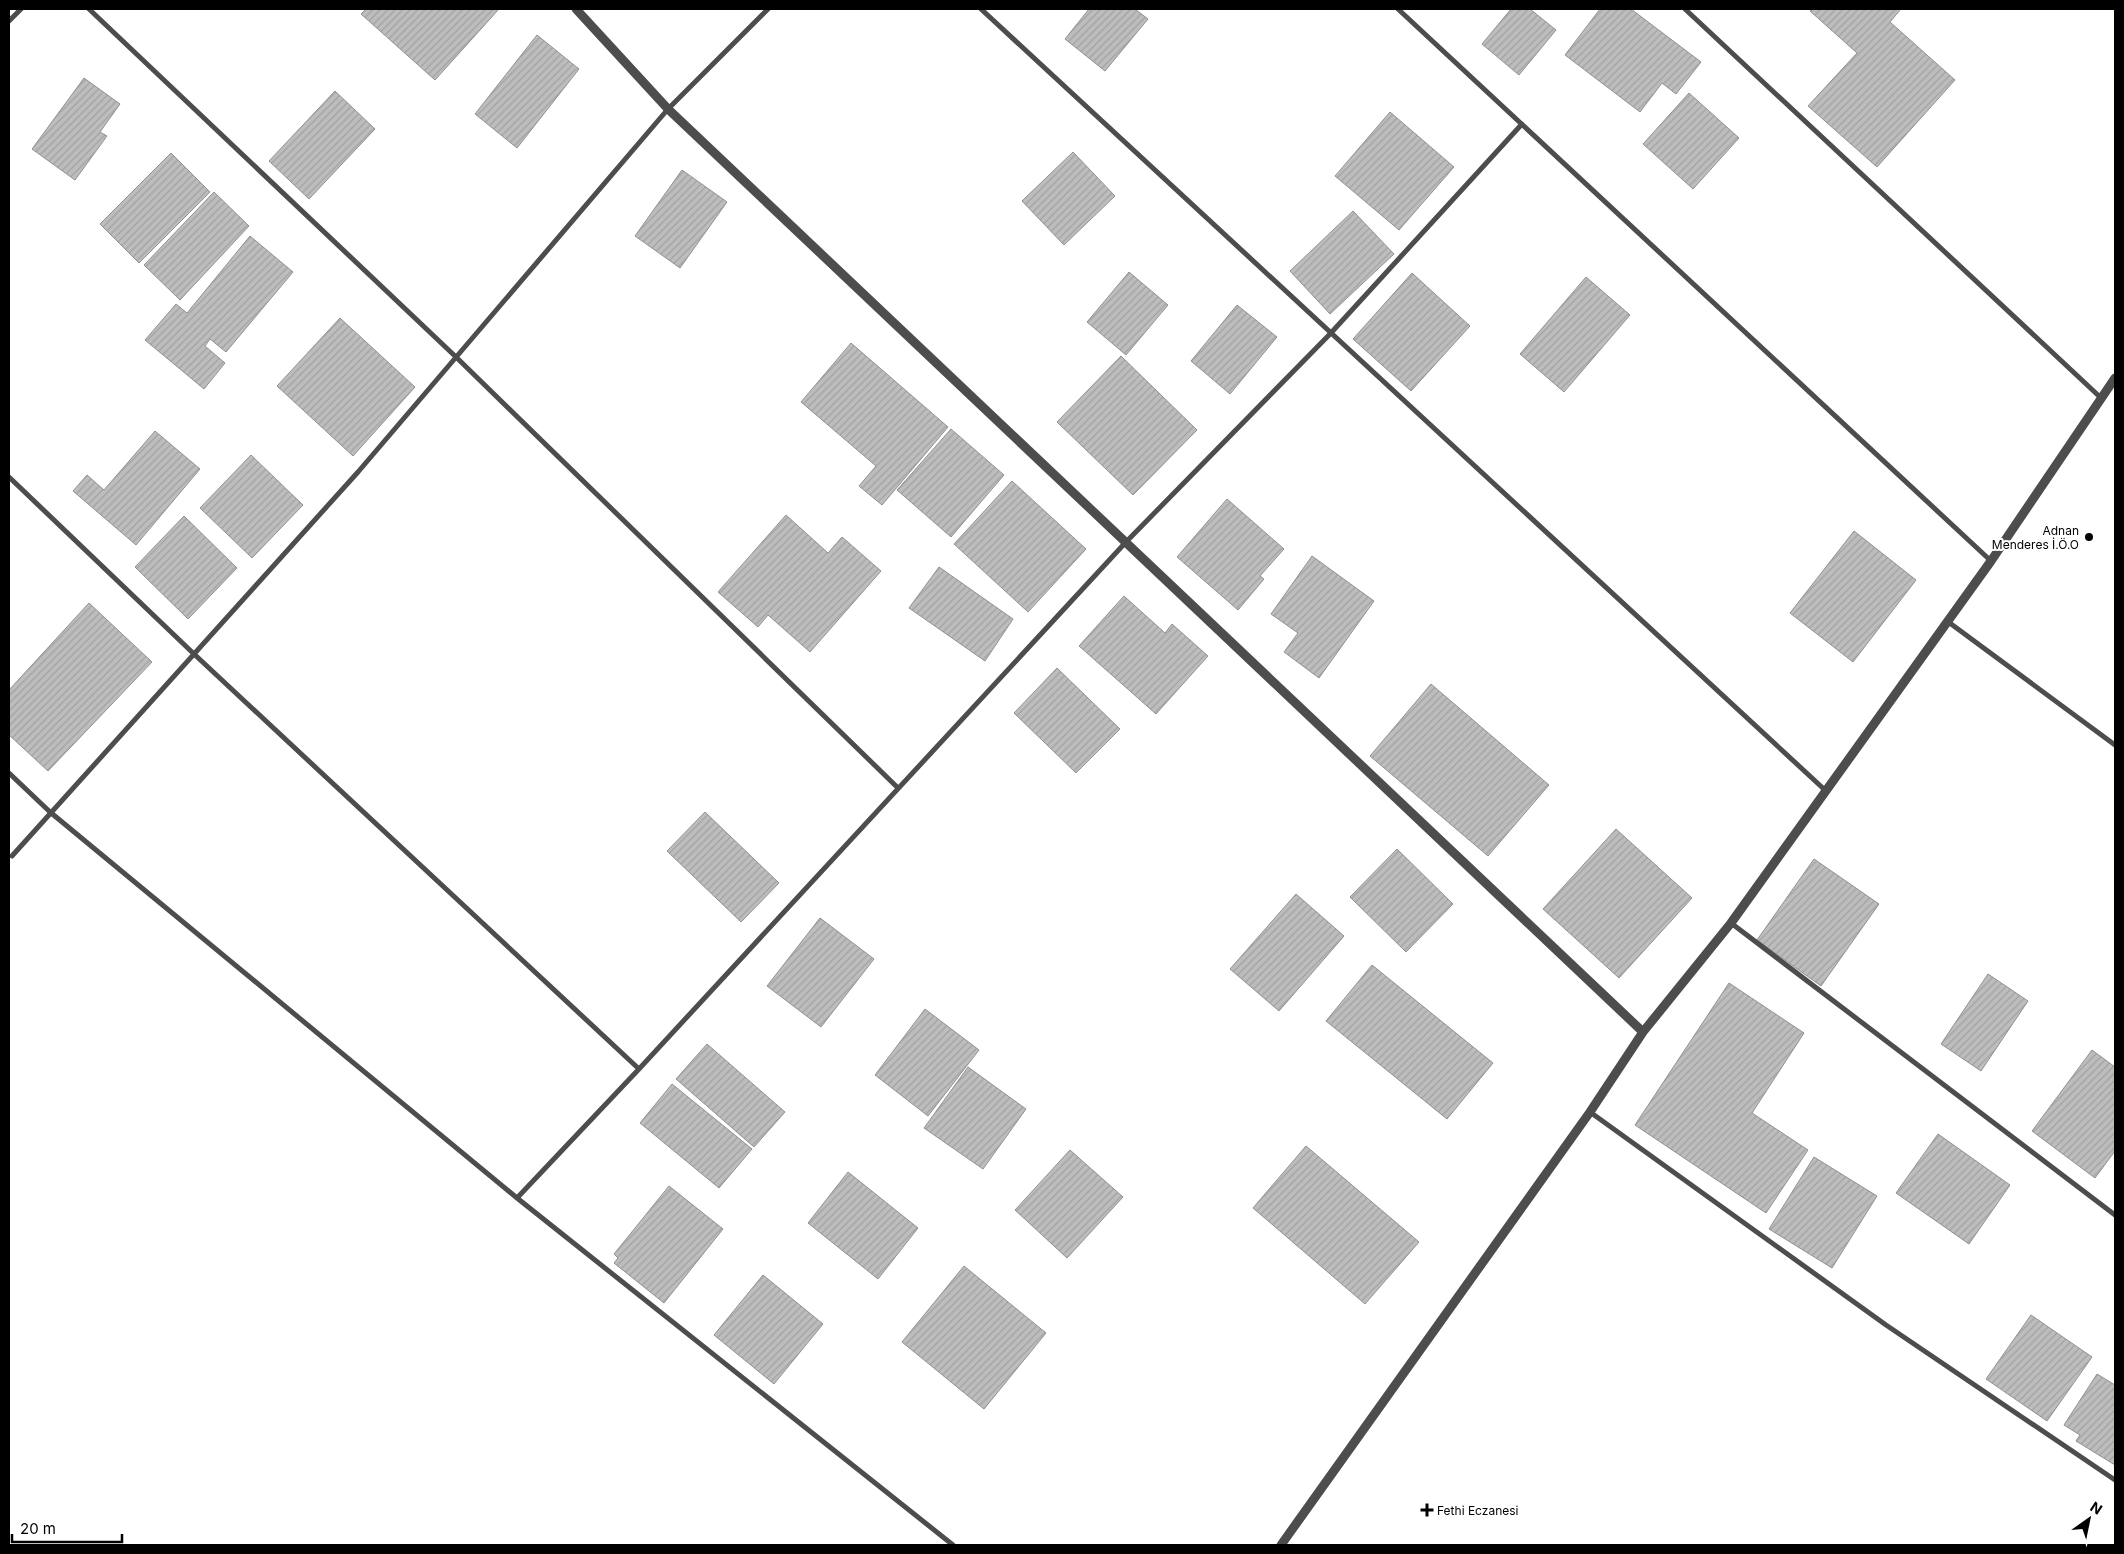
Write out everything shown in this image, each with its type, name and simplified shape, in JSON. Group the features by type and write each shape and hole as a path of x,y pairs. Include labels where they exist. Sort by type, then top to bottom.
{"street":[{"path":"9,21 21,9"},
{"path":"89,9 456,357 898,788"},
{"path":"576,9 668,109 1644,1032"},
{"path":"12,856 358,472 668,109 768,9"},
{"path":"981,9 1826,792"},
{"path":"1398,9 1991,561"},
{"path":"1685,9 2100,397"},
{"path":"517,1198 639,1069 1126,542 1330,334 1522,124"},
{"path":"1281,1545 1590,1112 1644,1032 1731,923 1826,792 1946,621 1991,561 2100,397 2115,378"},
{"path":"9,477 194,654 639,1069"},
{"path":"1946,621 2115,745"},
{"path":"9,773 50,812 517,1198 953,1545"},
{"path":"1731,923 2115,1215"},
{"path":"1590,1112 1886,1325 2115,1480"}],"building":[{"path":"366,9 499,9 435,80 361,14"},
{"path":"1089,9 1135,9 1148,19 1105,71 1065,39"},
{"path":"1511,9 1530,9 1556,30 1519,75 1482,44"},
{"path":"1600,9 1631,9 1701,62 1676,94 1662,83 1640,112 1565,55"},
{"path":"1813,9 1901,9 1890,22 1955,80 1877,167 1808,106 1857,53 1810,11"},
{"path":"537,35 579,69 517,148 475,114"},
{"path":"84,78 120,104 100,132 107,136 75,180 32,149"},
{"path":"335,91 375,129 309,199 269,161"},
{"path":"1689,93 1739,138 1693,189 1643,144"},
{"path":"1390,112 1454,167 1399,230 1335,176"},
{"path":"1073,152 1115,196 1064,245 1022,201"},
{"path":"171,153 210,192 139,263 100,224"},
{"path":"682,170 727,202 680,268 635,236"},
{"path":"214,192 249,226 180,300 144,265"},
{"path":"1353,211 1394,254 1330,314 1290,271"},
{"path":"250,236 293,272 226,352 210,339 205,346 225,363 204,389 145,340 176,304 187,313"},
{"path":"1129,272 1168,305 1126,355 1087,322"},
{"path":"1412,273 1470,326 1411,391 1353,339"},
{"path":"1586,277 1630,315 1564,392 1520,354"},
{"path":"1237,305 1277,337 1230,394 1191,361"},
{"path":"340,318 415,387 353,456 277,386"},
{"path":"851,343 948,427 882,505 859,486 876,466 801,402"},
{"path":"1121,356 1197,430 1133,495 1057,422"},
{"path":"951,429 1004,475 951,537 897,490"},
{"path":"155,431 200,469 136,545 73,491 87,475 104,490"},
{"path":"251,455 303,505 252,558 200,508"},
{"path":"1012,481 1086,549 1028,612 954,544"},
{"path":"1227,499 1284,549 1260,576 1264,579 1238,610 1177,557"},
{"path":"786,515 828,553 842,537 881,571 810,652 768,615 758,627 718,592"},
{"path":"184,516 237,568 188,619 135,567"},
{"path":"1854,531 1916,580 1853,662 1790,613"},
{"path":"1312,556 1374,601 1319,678 1284,652 1298,633 1271,614"},
{"path":"939,567 1013,619 985,661 909,608"},
{"path":"1124,596 1165,633 1172,624 1208,656 1156,714 1079,646"},
{"path":"89,603 152,662 48,771 9,735 9,690"},
{"path":"1057,668 1120,729 1076,773 1014,713"},
{"path":"1431,684 1549,785 1488,856 1370,756"},
{"path":"705,812 779,883 741,922 667,851"},
{"path":"1616,829 1692,898 1619,978 1543,909"},
{"path":"1397,849 1453,904 1406,952 1350,897"},
{"path":"1814,859 1879,904 1821,986 1757,940"},
{"path":"1296,894 1344,936 1279,1011 1230,969"},
{"path":"820,918 874,959 821,1027 767,986"},
{"path":"1372,965 1493,1063 1447,1119 1326,1021"},
{"path":"1988,974 2028,1001 1981,1071 1941,1044"},
{"path":"1729,983 1804,1033 1752,1113 1808,1150 1766,1213 1635,1125"},
{"path":"925,1009 979,1050 928,1116 875,1075"},
{"path":"707,1044 785,1112 754,1147 676,1079"},
{"path":"2092,1050 2115,1067 2115,1151 2095,1178 2032,1131"},
{"path":"968,1067 1026,1109 983,1169 924,1128"},
{"path":"672,1084 752,1149 719,1188 640,1123"},
{"path":"1938,1134 2010,1185 1969,1244 1896,1193"},
{"path":"1306,1146 1419,1242 1365,1304 1253,1208"},
{"path":"1070,1150 1123,1197 1067,1258 1015,1210"},
{"path":"1814,1157 1877,1196 1832,1268 1769,1229"},
{"path":"848,1172 918,1228 878,1279 808,1223"},
{"path":"669,1186 723,1229 664,1303 614,1263 618,1258 614,1254"},
{"path":"964,1266 1046,1333 984,1409 902,1342"},
{"path":"763,1275 823,1324 774,1384 714,1335"},
{"path":"2031,1315 2092,1357 2047,1421 1986,1379"},
{"path":"2097,1374 2115,1385 2115,1465 2076,1441 2080,1435 2064,1425"}],"place":[{"name":"Adnan Menderes İ.Ö.O","path":"2089,537"},
{"name":"Fethi Eczanesi","path":"1427,1510"}]}
